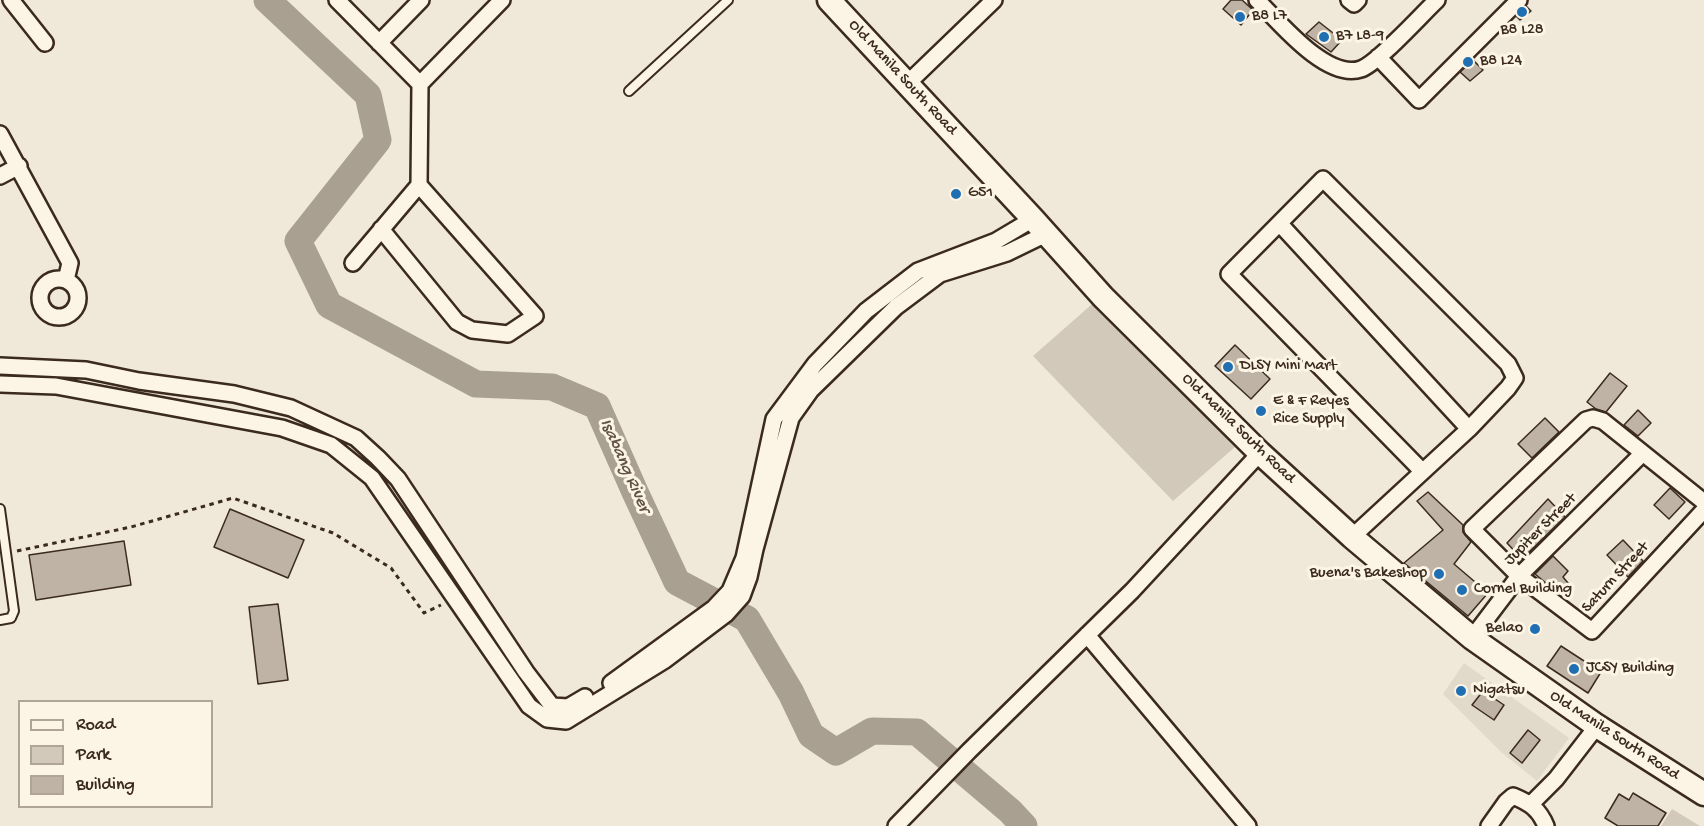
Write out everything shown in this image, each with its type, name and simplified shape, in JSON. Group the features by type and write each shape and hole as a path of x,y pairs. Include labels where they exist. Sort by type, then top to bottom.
{"main road":[{"name":"Old Manila South Road","path":"829,0 1040,226 1103,297 1260,453 1352,537 1472,638 1597,726 1704,794"}],"street":[{"path":"11,0 45,43"},
{"path":"337,0 420,84"},
{"path":"379,43 422,0"},
{"path":"353,263 419,185 420,84 502,0"},
{"path":"908,84 994,0"},
{"path":"1257,0 1283,27 1322,61 1338,69 1351,71 1363,68 1378,57 1437,0"},
{"path":"1349,0 1354,4 1358,0"},
{"path":"1378,57 1419,100 1519,0"},
{"path":"0,134 70,263 66,280"},
{"path":"0,176 19,166"},
{"path":"1352,537 1469,429 1515,378 1508,364 1323,179 1229,274 1422,471"},
{"path":"381,229 457,322 472,330 508,334 534,316 419,185"},
{"path":"1280,224 1469,429"},
{"path":"0,384 56,386 282,428 331,445 372,478 529,706 547,719 566,721 665,660 720,611 736,593 774,419 814,364 866,311 918,271 1040,226"},
{"path":"0,366 86,370 139,381 234,394 291,408 356,438 398,478 459,574 552,706 568,707 612,682 720,611"},
{"path":"250,422 256,400"},
{"path":"1519,576 1472,529 1586,420 1593,417 1603,421 1704,502"},
{"path":"896,826 1132,591 1260,453"},
{"name":"Jupiter Street","path":"1472,638 1519,576 1642,454"},
{"name":"Saturn Street","path":"1519,576 1592,631 1704,510"},
{"path":"443,582 459,574"},
{"path":"1087,635 1248,826"},
{"path":"1531,804 1556,779 1597,726"},
{"path":"1489,826 1506,801 1513,796 1531,804 1541,814 1546,826"}],"lane":[{"path":"629,91 728,0"},
{"path":"0,510 14,611 11,618 0,620"}],"path":[{"path":"6,553 131,526 233,498 333,533 391,568 424,613 454,599"}],"shaded area":[{"path":"1464,663 1569,738 1537,781 1501,752 1443,694"}],"green space":[{"path":"1099,298 1235,447 1173,501 1033,356"},
{"path":"1672,809 1700,826 1661,826"}],"building":[{"name":"B8 L7","path":"1231,0 1242,0 1253,10 1241,25 1223,9"},
{"path":"1526,6 1531,11 1520,20 1516,16"},
{"name":"B7 L8-9","path":"1319,22 1342,40 1331,52 1306,34"},
{"name":"B8 L24","path":"1473,60 1483,70 1470,81 1460,72"},
{"path":"1235,345 1270,379 1251,399 1215,366"},
{"path":"1610,373 1627,386 1606,412 1596,409 1587,402"},
{"path":"1638,410 1651,423 1638,436 1624,425"},
{"path":"1545,418 1559,432 1532,458 1518,444"},
{"path":"1670,488 1685,502 1669,519 1654,505"},
{"path":"1428,492 1463,525 1463,532 1471,542 1454,564 1488,593 1468,616 1404,563 1443,530 1417,501"},
{"path":"1548,499 1565,517 1522,559 1507,543"},
{"path":"230,509 304,540 288,578 214,547"},
{"path":"1623,540 1643,561 1628,577 1607,555"},
{"path":"124,541 131,585 36,600 29,555"},
{"path":"1553,556 1568,571 1563,577 1568,583 1558,593 1535,574"},
{"path":"278,604 288,680 258,684 249,607"},
{"name":"JCSY Building","path":"1561,646 1601,672 1588,693 1547,666"},
{"path":"1483,691 1504,705 1494,720 1472,705"},
{"path":"1528,730 1540,740 1522,763 1510,753"},
{"path":"1633,793 1666,813 1658,826 1618,826 1605,818 1619,794 1629,800"}],"waterway":[{"name":"Isabang River","path":"267,0 368,95 378,140 298,241 329,305 476,384 552,387 597,406 677,582 747,619 791,693 811,735 836,752 872,731 917,732 1010,811 1024,826"}],"place":[{"name":"B8 L28","path":"1522,12"},
{"name":"B8 L7","path":"1240,17"},
{"name":"B7 L8-9","path":"1324,37"},
{"name":"B8 L24","path":"1468,62"},
{"name":"G51","path":"956,194"},
{"name":"DLSY Mini Mart","path":"1228,367"},
{"name":"E & F Reyes Rice Supply","path":"1261,411"},
{"name":"Buena's Bakeshop","path":"1439,574"},
{"name":"Cornel Building","path":"1462,590"},
{"name":"Belao","path":"1535,629"},
{"name":"JCSY Building","path":"1574,669"},
{"name":"Nigatsu","path":"1461,691"}]}
